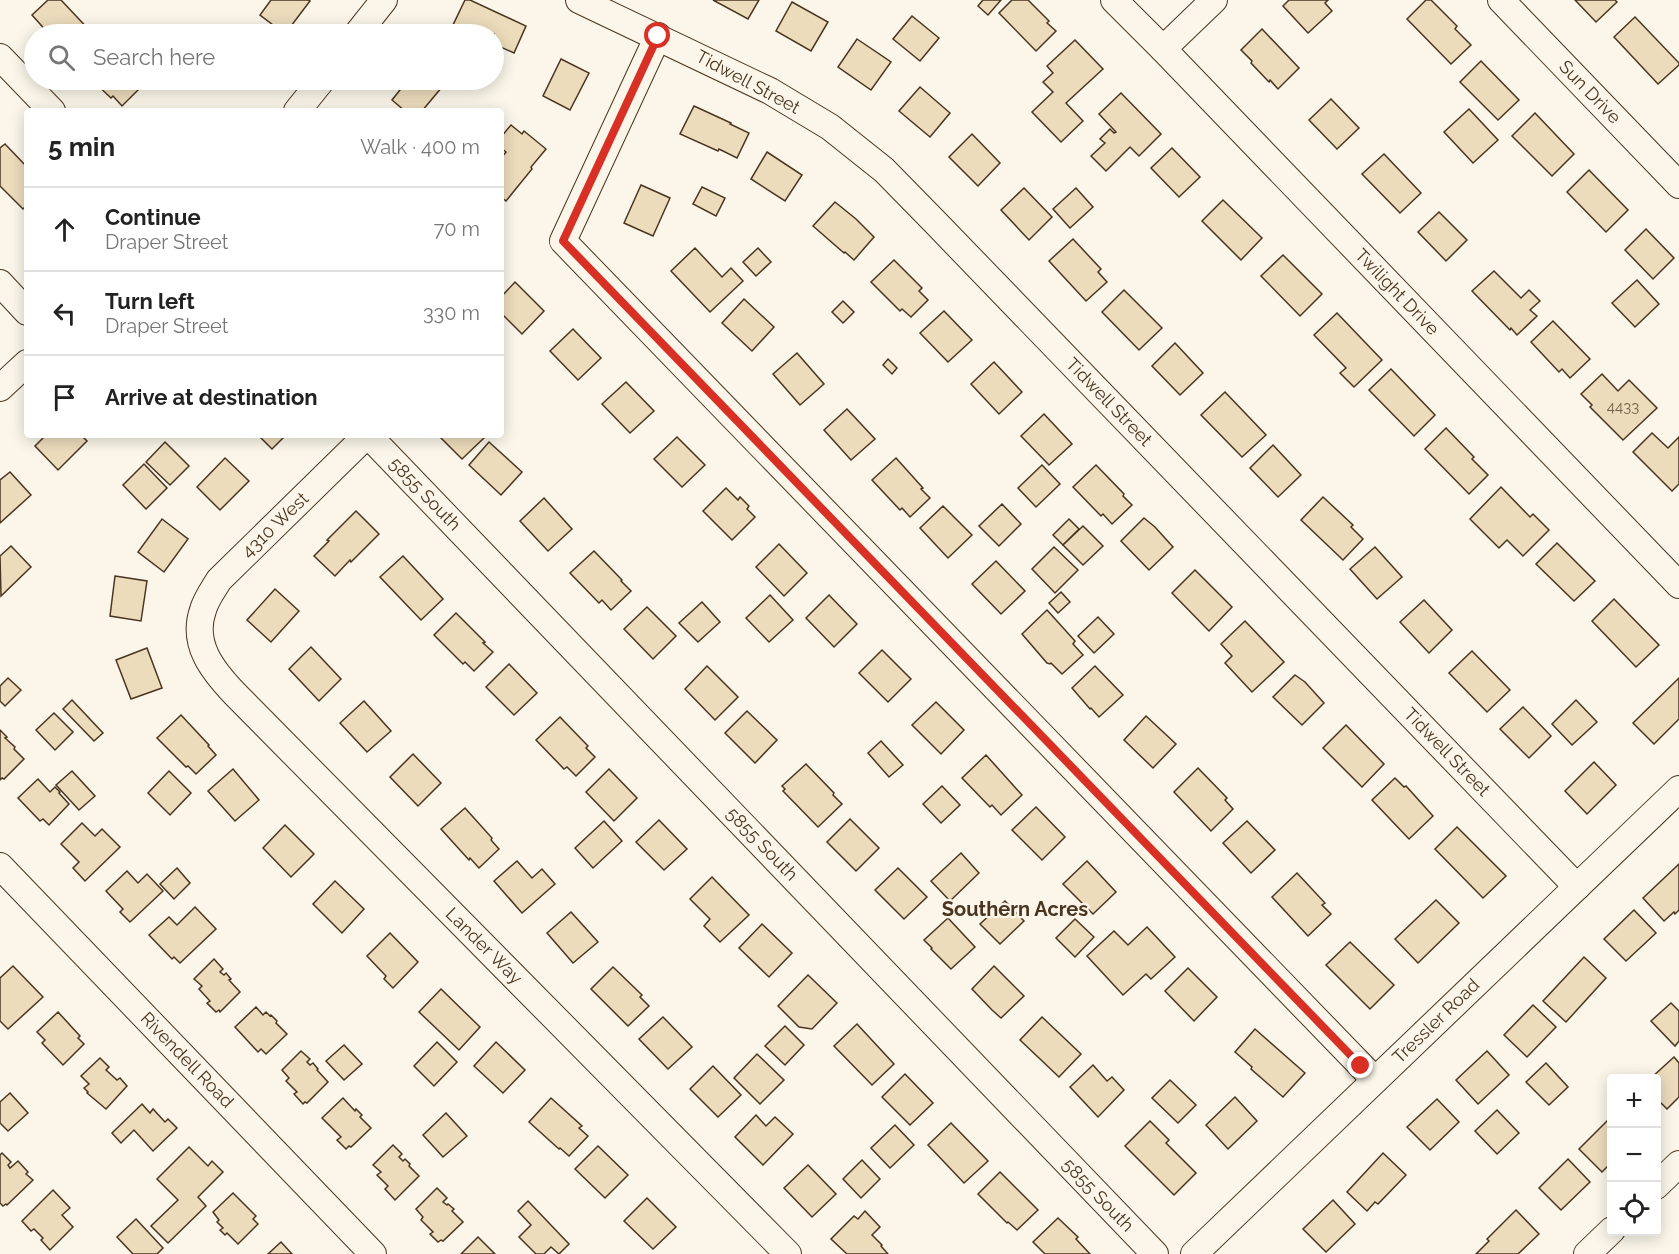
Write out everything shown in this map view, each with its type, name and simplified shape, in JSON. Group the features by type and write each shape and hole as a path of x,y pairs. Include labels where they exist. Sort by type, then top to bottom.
{"street":[{"path":"365,24 384,0"},
{"name":"Tidwell Street","path":"579,0 770,91 830,127 884,171 1577,887"},
{"name":"Twilight Drive","path":"1114,0 1679,585"},
{"path":"1163,49 1214,0"},
{"name":"Sun Drive","path":"1501,0 1679,184"},
{"path":"658,36 563,241 1375,1080"},
{"path":"0,57 24,82"},
{"path":"32,90 49,108"},
{"path":"299,108 314,90"},
{"path":"0,283 24,309"},
{"path":"0,388 24,366"},
{"name":"4310 West","path":"200,626 202,610 219,580 365,438"},
{"name":"5855 South","path":"371,438 1155,1254"},
{"name":"Lander Way","path":"200,626 202,644 210,665 220,678 788,1254"},
{"name":"Tressler Road","path":"1194,1254 1679,789"},
{"name":"Rivendell Road","path":"0,866 374,1254"},
{"path":"1660,1182 1679,1164"},
{"path":"1587,1254 1607,1234"}],"building":[{"path":"48,0 61,0 84,24 40,24 32,15"},
{"path":"271,0 310,1 293,24 272,24 260,15"},
{"path":"465,0 470,0 526,26 514,53 504,48 504,24 453,24"},
{"path":"713,0 759,0 748,19"},
{"path":"983,0 1001,0 988,15 978,6"},
{"path":"1012,0 1028,0 1056,31 1036,51 999,13"},
{"path":"1289,0 1328,0 1325,3 1332,11 1308,33 1283,6"},
{"path":"1426,0 1431,0 1457,26 1455,29 1471,45 1451,64 1407,19"},
{"path":"1575,0 1615,0 1617,2 1596,22"},
{"path":"792,2 828,22 811,51 776,31"},
{"path":"912,16 939,38 920,61 893,39"},
{"path":"1635,17 1679,63 1658,84 1614,37"},
{"path":"1262,29 1299,68 1278,89 1241,50"},
{"path":"857,39 891,62 871,90 838,67"},
{"path":"1075,40 1103,69 1066,103 1083,121 1061,142 1032,112 1053,92 1043,82 1053,73 1047,66"},
{"path":"561,59 589,73 570,110 543,96"},
{"path":"1481,61 1519,100 1498,120 1460,82"},
{"path":"920,87 950,113 930,137 899,111"},
{"path":"103,90 138,90 122,106 113,96 111,98"},
{"path":"400,90 440,90 424,108 401,108 392,100"},
{"path":"1121,93 1161,134 1139,156 1130,147 1106,171 1091,156 1105,143 1100,139 1110,129 1116,132 1099,114"},
{"path":"1331,99 1359,128 1337,149 1309,120"},
{"path":"694,106 749,133 737,158 680,134"},
{"path":"1469,109 1498,140 1473,163 1444,132"},
{"path":"1535,113 1574,154 1552,176 1512,136"},
{"path":"511,125 522,134 524,131 546,149 506,201 504,199 504,154 506,152 504,150 504,133"},
{"path":"972,134 1000,163 978,186 949,157"},
{"path":"5,144 24,164 23,209 0,186 0,148"},
{"path":"1172,148 1200,177 1179,197 1151,168"},
{"path":"767,152 802,175 785,201 751,179"},
{"path":"1384,154 1421,193 1400,213 1362,174"},
{"path":"1589,170 1628,210 1606,232 1567,192"},
{"path":"641,185 670,198 653,236 624,223"},
{"path":"702,187 725,198 716,216 693,204"},
{"path":"1024,188 1052,217 1029,240 1001,210"},
{"path":"1076,188 1093,207 1070,228 1053,209"},
{"path":"1223,200 1262,238 1241,260 1202,221"},
{"path":"835,202 874,237 854,260 813,226"},
{"path":"1439,212 1467,240 1446,261 1418,232"},
{"path":"1646,229 1674,258 1653,279 1625,250"},
{"path":"1073,239 1101,269 1098,272 1107,282 1086,301 1049,261"},
{"path":"695,248 722,277 731,268 743,281 710,312 671,271"},
{"path":"758,248 771,262 756,276 743,262"},
{"path":"1283,255 1322,294 1300,316 1261,276"},
{"path":"894,260 922,288 919,291 928,300 911,317 902,309 900,311 871,282"},
{"path":"1494,271 1521,298 1529,290 1540,301 1530,310 1537,316 1517,335 1472,291"},
{"path":"1637,280 1659,304 1635,327 1612,303"},
{"path":"515,282 544,311 522,334 504,316 504,294"},
{"path":"1124,290 1162,328 1139,350 1102,312"},
{"path":"744,299 774,327 752,351 722,323"},
{"path":"843,301 854,312 843,323 832,312"},
{"path":"944,311 972,340 948,362 920,333"},
{"path":"1337,313 1382,360 1354,387 1340,373 1346,368 1314,335"},
{"path":"1553,321 1590,359 1570,378 1562,369 1559,372 1531,342"},
{"path":"573,329 601,358 578,380 550,351"},
{"path":"1175,343 1203,373 1180,395 1152,366"},
{"path":"797,353 824,384 800,405 773,374"},
{"path":"888,359 897,368 892,374 883,365"},
{"path":"994,362 1022,392 999,414 971,384"},
{"path":"1391,369 1435,415 1414,436 1369,390"},
{"path":"1602,374 1618,391 1629,380 1657,408 1623,440 1590,407 1592,405 1581,394"},
{"path":"626,382 654,411 630,433 602,404"},
{"path":"1225,392 1266,435 1242,457 1201,415"},
{"path":"847,409 875,439 851,460 824,430"},
{"path":"1044,414 1072,444 1049,465 1021,436"},
{"path":"1446,428 1488,475 1469,494 1425,449"},
{"path":"1652,433 1668,448 1679,437 1679,484 1672,491 1633,452"},
{"path":"677,437 705,465 682,487 654,459"},
{"path":"43,438 84,438 87,441 58,470 35,446"},
{"path":"261,438 283,438 272,449"},
{"path":"441,438 484,438 462,459"},
{"path":"165,442 189,466 170,485 146,462"},
{"path":"489,442 522,472 501,495 469,465"},
{"path":"1273,445 1301,475 1278,497 1250,468"},
{"path":"225,458 249,481 220,510 197,487"},
{"path":"896,458 930,498 910,517 902,508 900,510 872,480"},
{"path":"144,464 167,488 146,509 123,485"},
{"path":"1042,465 1060,484 1036,507 1018,488"},
{"path":"1096,465 1132,505 1112,524 1073,487"},
{"path":"10,472 31,495 0,523 0,480"},
{"path":"1501,487 1530,517 1533,514 1549,530 1523,556 1507,540 1499,548 1470,519"},
{"path":"726,488 738,500 740,497 749,506 747,509 755,517 732,540 703,511"},
{"path":"1323,497 1353,525 1351,527 1363,539 1343,560 1301,520"},
{"path":"544,498 572,529 548,551 520,521"},
{"path":"1002,504 1021,524 999,546 979,526"},
{"path":"943,506 972,535 948,558 920,528"},
{"path":"356,511 379,534 335,576 314,556"},
{"path":"1144,518 1173,547 1149,570 1121,541"},
{"path":"162,519 188,539 164,572 138,552"},
{"path":"1069,519 1079,529 1063,545 1053,535"},
{"path":"1083,526 1103,546 1083,565 1063,545"},
{"path":"1557,543 1595,581 1574,601 1536,564"},
{"path":"779,544 807,573 784,596 756,567"},
{"path":"11,546 31,567 1,596 0,556"},
{"path":"1054,547 1078,570 1055,593 1032,569"},
{"path":"1375,547 1402,577 1377,599 1350,569"},
{"path":"594,551 631,591 611,610 602,600 599,603 570,573"},
{"path":"403,556 443,599 421,620 380,577"},
{"path":"996,561 1025,591 1001,614 972,584"},
{"path":"1195,570 1232,607 1209,631 1172,593"},
{"path":"115,576 147,581 141,621 110,616"},
{"path":"275,589 299,611 271,642 247,620"},
{"path":"1061,592 1070,602 1058,613 1049,603"},
{"path":"770,595 793,620 769,642 746,618"},
{"path":"829,595 857,624 834,647 806,618"},
{"path":"1614,599 1659,645 1636,667 1592,621"},
{"path":"1424,600 1452,630 1429,653 1400,622"},
{"path":"702,602 720,622 698,642 679,623"},
{"path":"647,607 676,636 653,659 624,629"},
{"path":"1047,610 1075,641 1073,644 1083,655 1062,674 1051,663 1047,663 1022,634"},
{"path":"456,613 493,652 474,671 465,662 463,664 434,635"},
{"path":"1098,617 1114,634 1094,653 1078,636"},
{"path":"1245,621 1284,662 1252,692 1225,663 1232,656 1221,644"},
{"path":"311,647 341,679 319,701 289,669"},
{"path":"147,648 162,688 131,699 116,660"},
{"path":"882,650 911,679 888,702 859,673"},
{"path":"1472,651 1510,690 1487,712 1449,673"},
{"path":"509,664 537,693 514,715 486,687"},
{"path":"707,666 738,697 715,720 685,689"},
{"path":"1095,666 1123,695 1099,717 1072,688"},
{"path":"1295,675 1305,682 1324,703 1302,725 1273,697"},
{"path":"8,678 21,690 5,706 0,701 0,686"},
{"path":"1679,678 1679,719 1654,744 1633,723"},
{"path":"72,700 103,733 94,741 63,709"},
{"path":"1576,700 1597,722 1572,745 1552,724"},
{"path":"364,701 391,731 367,752 340,723"},
{"path":"936,702 964,730 941,754 912,725"},
{"path":"1523,707 1551,736 1529,758 1500,729"},
{"path":"747,711 777,740 755,763 725,733"},
{"path":"54,713 73,732 55,750 36,730"},
{"path":"181,715 216,755 196,774 157,738"},
{"path":"1146,716 1176,744 1153,768 1124,740"},
{"path":"560,717 588,746 586,748 595,757 576,776 567,767 564,769 536,740"},
{"path":"1346,725 1384,764 1362,787 1323,748"},
{"path":"0,730 24,759 4,779 0,780"},
{"path":"881,741 903,765 889,777 868,753"},
{"path":"413,754 441,783 418,806 390,777"},
{"path":"986,755 1022,795 1001,815 962,778"},
{"path":"1594,762 1616,785 1587,814 1565,791"},
{"path":"806,764 842,804 818,827 783,791 785,789 782,786"},
{"path":"1198,768 1227,798 1225,800 1233,809 1211,831 1174,792"},
{"path":"233,769 259,800 235,821 208,791"},
{"path":"609,769 637,798 614,821 586,792"},
{"path":"72,771 95,796 79,810 56,785"},
{"path":"169,771 191,793 170,815 148,793"},
{"path":"1395,778 1404,787 1406,786 1433,816 1409,839 1372,800"},
{"path":"38,779 50,792 55,787 69,804 49,825 43,819 40,821 18,798"},
{"path":"942,786 960,805 941,823 923,804"},
{"path":"1036,807 1065,837 1042,860 1012,830"},
{"path":"465,808 499,849 479,868 441,829"},
{"path":"850,819 879,848 856,871 827,842"},
{"path":"659,820 687,849 664,870 636,842"},
{"path":"604,821 622,841 593,868 575,848"},
{"path":"1247,821 1275,850 1251,873 1223,843"},
{"path":"82,823 95,836 102,829 120,847 85,881 73,868 79,862 61,844"},
{"path":"285,825 314,854 291,877 263,848"},
{"path":"1457,827 1506,876 1483,898 1435,849"},
{"path":"961,853 979,873 950,901 931,881"},
{"path":"517,861 532,878 542,869 555,884 522,913 494,881"},
{"path":"1087,861 1116,892 1093,914 1063,884"},
{"path":"1679,864 1679,910 1664,921 1643,898"},
{"path":"177,868 190,883 174,899 160,884"},
{"path":"898,868 927,897 904,919 875,890"},
{"path":"127,871 138,883 147,874 163,891 130,922 120,912 123,909 106,891"},
{"path":"1297,873 1325,903 1322,905 1331,914 1308,936 1272,897"},
{"path":"712,877 749,915 720,942 704,926 710,919 690,899"},
{"path":"335,881 364,909 342,933 313,904"},
{"path":"1436,900 1459,923 1418,963 1395,939"},
{"path":"1005,901 1024,921 1000,944 980,924"},
{"path":"195,907 216,929 180,963 174,957 172,959 149,935 169,917 177,925"},
{"path":"1634,910 1656,933 1626,961 1604,939"},
{"path":"571,912 598,942 573,963 547,933"},
{"path":"948,918 975,947 951,969 924,940"},
{"path":"1075,919 1094,937 1075,957 1056,938"},
{"path":"762,924 792,953 769,977 739,948"},
{"path":"1147,927 1175,957 1151,979 1146,974 1123,995 1087,956 1114,931 1128,945"},
{"path":"390,933 418,962 393,988 384,979 386,976 367,956"},
{"path":"1350,942 1394,985 1370,1009 1326,965"},
{"path":"1584,957 1606,978 1566,1022 1543,1001"},
{"path":"214,959 223,969 220,972 224,975 226,973 240,992 220,1012 219,1010 216,1012 207,1003 210,1001 199,989 202,986 194,979"},
{"path":"13,966 43,997 8,1029 0,1021 0,978"},
{"path":"994,966 1024,996 1001,1018 972,989"},
{"path":"613,967 642,995 640,997 649,1006 628,1026 591,989"},
{"path":"1188,968 1217,997 1194,1021 1165,991"},
{"path":"808,975 837,1003 812,1029 799,1027 778,1006"},
{"path":"441,989 480,1027 459,1050 419,1012"},
{"path":"1671,1003 1679,1011 1679,1041 1675,1046 1651,1021"},
{"path":"1533,1005 1556,1027 1527,1057 1504,1035"},
{"path":"256,1007 263,1015 266,1012 271,1015 287,1034 266,1054 261,1049 258,1052 235,1027"},
{"path":"58,1012 80,1036 78,1038 84,1044 63,1065 42,1043 45,1040 37,1032"},
{"path":"663,1017 692,1047 668,1069 639,1039"},
{"path":"1042,1017 1081,1054 1059,1077 1020,1040"},
{"path":"857,1024 894,1064 872,1085 834,1046"},
{"path":"785,1026 804,1045 785,1065 765,1046"},
{"path":"1255,1029 1305,1073 1283,1097 1235,1052"},
{"path":"437,1042 457,1062 434,1086 414,1066"},
{"path":"496,1042 525,1070 503,1093 474,1066"},
{"path":"344,1045 362,1064 344,1080 326,1061"},
{"path":"301,1051 310,1059 307,1062 310,1065 313,1063 328,1082 307,1103 303,1104 294,1094 297,1092 286,1081 289,1078 282,1070"},
{"path":"1487,1051 1509,1075 1478,1104 1456,1080"},
{"path":"757,1054 784,1080 760,1104 734,1078"},
{"path":"1674,1057 1679,1063 1679,1097 1667,1109 1661,1103 1661,1074 1655,1074"},
{"path":"100,1058 109,1067 106,1070 117,1080 120,1078 127,1086 106,1109 87,1093 84,1088 89,1084 81,1076"},
{"path":"1546,1063 1568,1087 1549,1105 1526,1082"},
{"path":"1093,1065 1107,1081 1112,1077 1124,1090 1098,1117 1070,1087"},
{"path":"713,1066 741,1095 718,1117 690,1089"},
{"path":"905,1074 933,1103 910,1125 882,1097"},
{"path":"1170,1080 1196,1105 1178,1123 1152,1098"},
{"path":"10,1093 28,1113 8,1131 0,1123 0,1102"},
{"path":"1235,1097 1257,1121 1228,1149 1206,1125"},
{"path":"343,1098 362,1115 360,1117 371,1128 346,1149 337,1140 341,1137 322,1118"},
{"path":"551,1098 582,1126 579,1128 588,1136 569,1156 529,1122"},
{"path":"1437,1099 1459,1122 1430,1150 1407,1127"},
{"path":"142,1104 150,1113 153,1109 165,1122 168,1119 177,1128 153,1151 134,1130 121,1143 112,1133"},
{"path":"1497,1110 1519,1133 1497,1154 1475,1131"},
{"path":"446,1113 467,1136 443,1157 423,1135"},
{"path":"756,1115 766,1126 775,1117 793,1134 763,1165 735,1137"},
{"path":"1150,1121 1169,1140 1166,1143 1196,1173 1174,1195 1125,1146"},
{"path":"1607,1121 1607,1167 1602,1172 1579,1149"},
{"path":"951,1123 988,1161 964,1183 928,1145"},
{"path":"895,1125 914,1145 890,1168 871,1148"},
{"path":"393,1145 402,1154 399,1157 403,1161 405,1159 419,1176 395,1200 385,1189 388,1186 377,1175 381,1172 373,1165"},
{"path":"598,1146 628,1175 605,1198 575,1169"},
{"path":"189,1147 208,1166 212,1161 223,1172 198,1197 206,1206 168,1243 151,1226 178,1200 157,1179"},
{"path":"2,1153 11,1162 8,1165 10,1168 18,1161 33,1180 7,1205 3,1206 0,1203 0,1155"},
{"path":"1383,1153 1406,1175 1378,1204 1375,1202 1367,1211 1347,1192"},
{"path":"1568,1159 1590,1182 1561,1210 1539,1188"},
{"path":"862,1160 880,1179 861,1198 843,1179"},
{"path":"808,1165 836,1194 812,1217 784,1188"},
{"path":"1000,1172 1038,1210 1017,1230 978,1194"},
{"path":"437,1188 447,1198 443,1202 454,1209 452,1211 463,1222 443,1241 438,1242 430,1234 433,1232 421,1220 423,1217 416,1209"},
{"path":"53,1190 70,1208 62,1215 73,1227 50,1250 41,1240 43,1238 34,1229 31,1231 22,1221"},
{"path":"233,1193 256,1216 253,1219 258,1224 238,1244 227,1233 225,1235 220,1230 223,1228 217,1222 219,1220 213,1212"},
{"path":"647,1198 676,1227 653,1249 624,1221"},
{"path":"1333,1200 1355,1224 1326,1252 1303,1229"},
{"path":"528,1201 569,1244 559,1254 551,1247 544,1254 536,1254 519,1237 531,1225 518,1211"},
{"path":"1516,1210 1539,1234 1518,1254 1476,1254 1489,1241 1487,1239"},
{"path":"865,1211 880,1227 872,1235 888,1254 847,1254 831,1239 854,1216 858,1219"},
{"path":"1058,1218 1078,1237 1076,1239 1090,1254 1045,1254 1033,1242"},
{"path":"136,1219 163,1248 157,1254 133,1254 117,1237"},
{"path":"478,1237 495,1254 461,1254"},
{"path":"281,1242 292,1254 268,1254"}],"district":[{"name":"Southern Acres","path":"1015,909"}],"route":[{"path":"658,36 563,241 1361,1066"}]}
